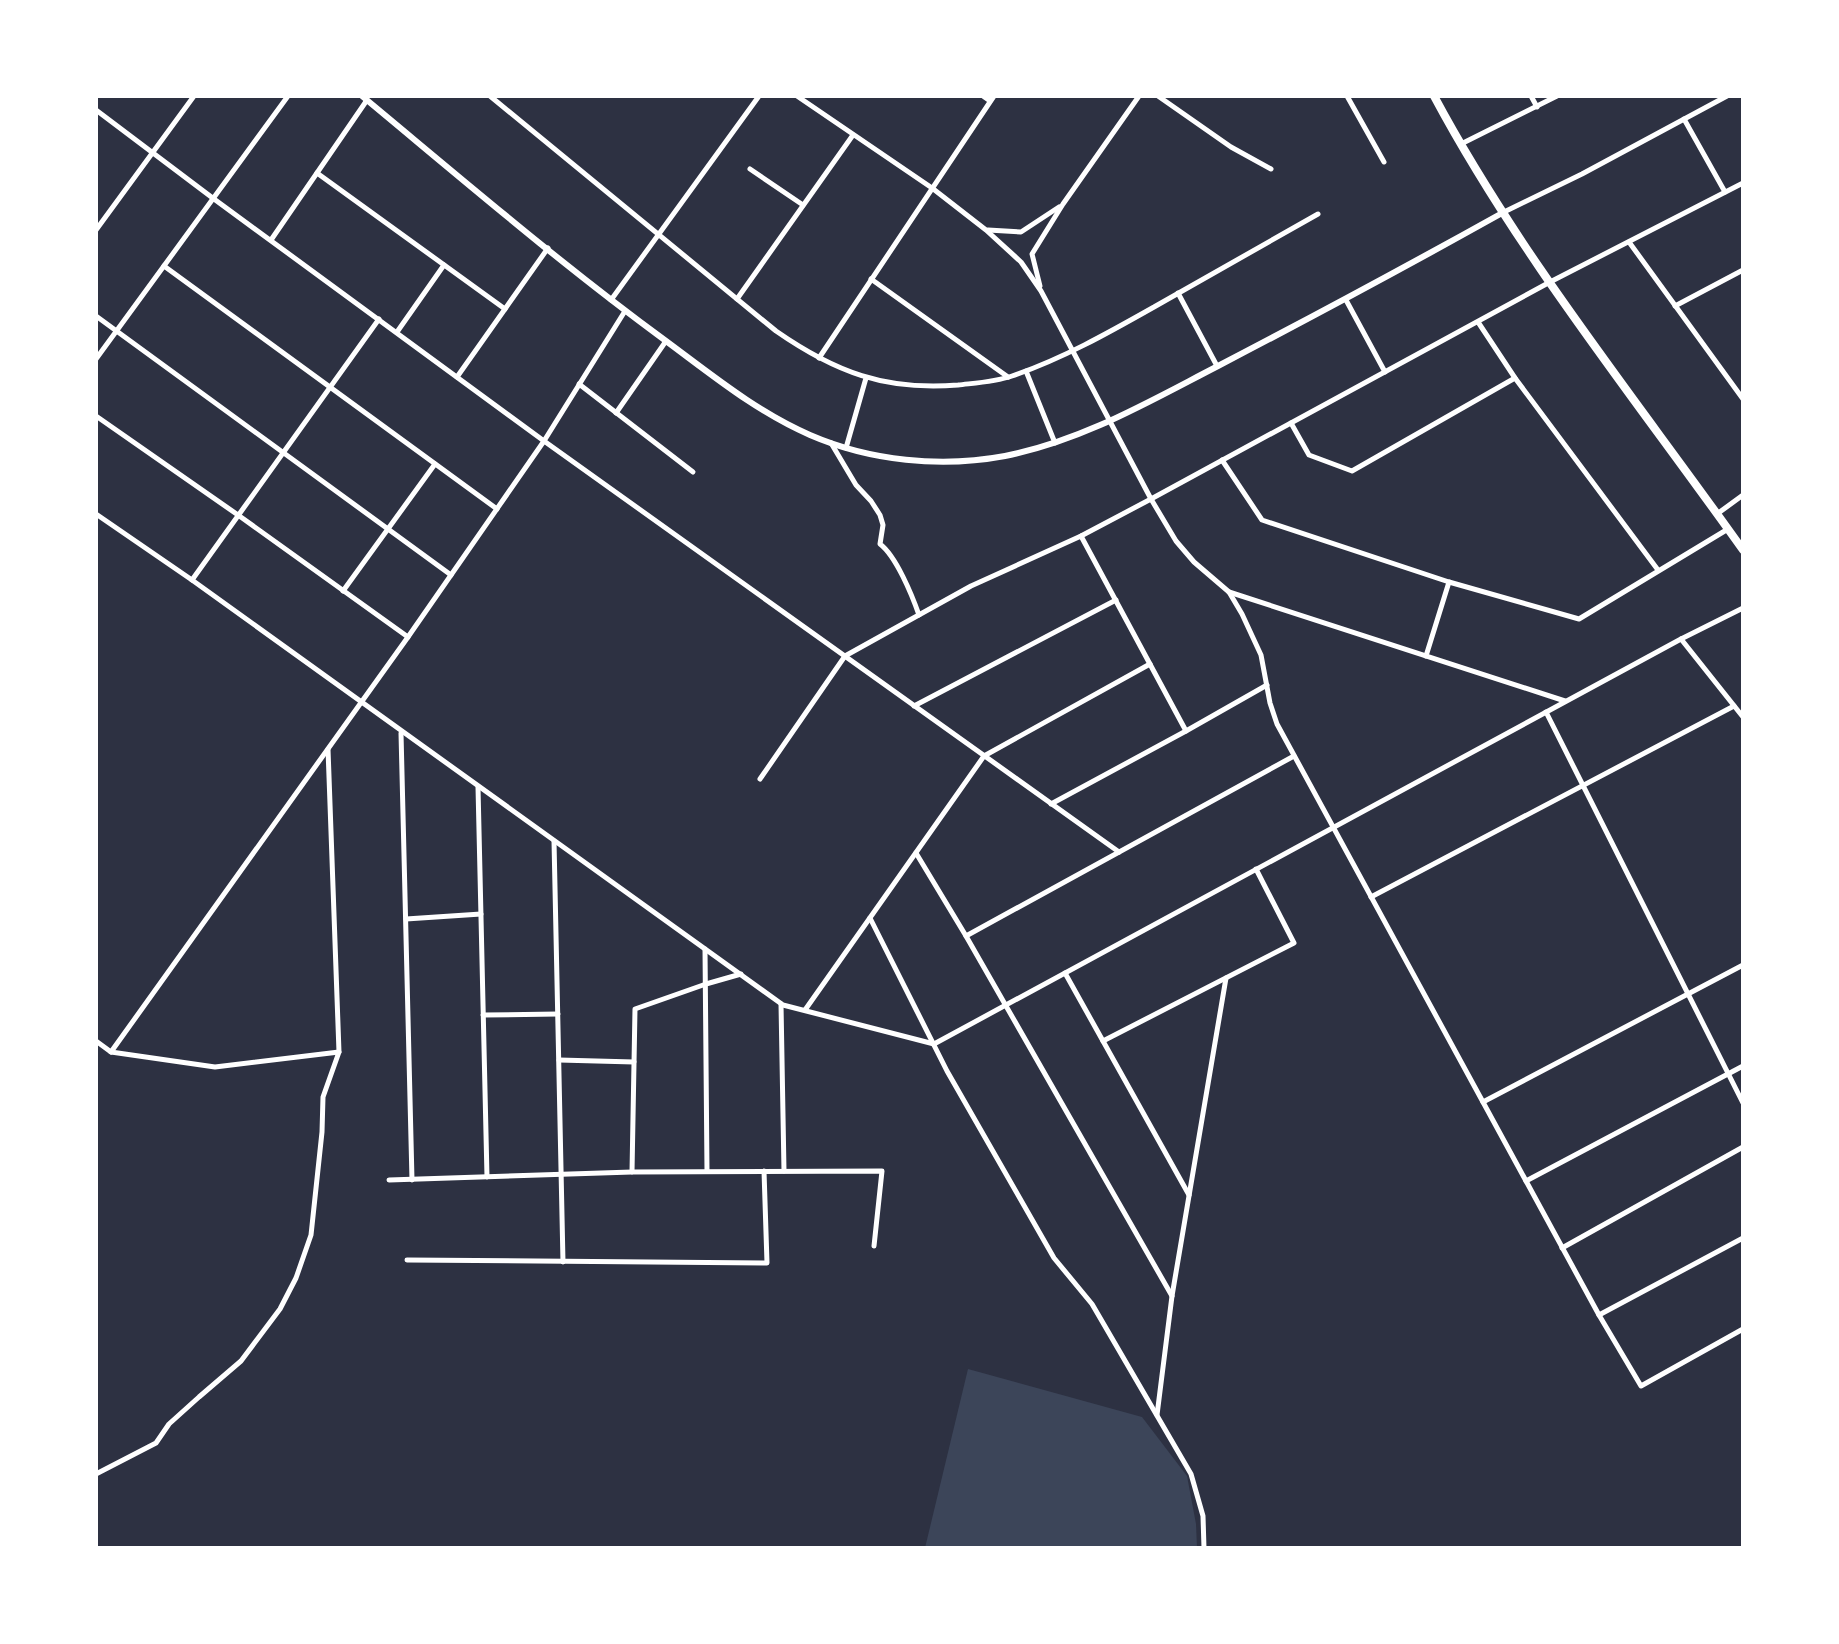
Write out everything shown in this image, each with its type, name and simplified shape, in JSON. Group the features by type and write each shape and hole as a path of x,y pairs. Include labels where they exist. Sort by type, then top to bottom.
{"main road":[{"path":"1434,96 1460,145 1550,282 1743,550"}],"street":[{"path":"96,230 194,96"},
{"path":"96,359 288,96"},
{"path":"490,96 776,331 819,358 879,381 945,386 1009,378 1073,352 1318,214"},
{"path":"611,300 759,96"},
{"path":"797,96 932,188 986,230 1021,262 1041,291 1176,541 1194,562 1229,592 1242,614 1261,655 1277,724 1562,1248 1641,1386 1743,1329"},
{"path":"819,358 992,98 983,96"},
{"path":"1041,291 1032,254 1139,96"},
{"path":"1158,96 1231,147 1271,169"},
{"path":"1347,96 1384,162"},
{"path":"1531,96 1537,107"},
{"path":"1460,145 1557,96"},
{"path":"271,240 364,98 625,311 748,402 779,420 846,448 891,458 933,462 1005,456 1055,443 1110,422 1727,96"},
{"path":"96,110 544,441 1119,852"},
{"path":"1684,119 1725,192"},
{"path":"737,299 853,135"},
{"path":"750,169 803,205"},
{"path":"317,173 505,309"},
{"path":"760,779 845,656 971,586 1081,536 1550,282 1743,183"},
{"path":"986,230 1021,232 1063,204"},
{"path":"96,213 104,219"},
{"path":"1629,242 1743,399"},
{"path":"457,377 548,248"},
{"path":"397,332 444,265"},
{"path":"164,266 497,509"},
{"path":"1675,306 1743,270"},
{"path":"871,279 1009,378"},
{"path":"1178,293 1217,366"},
{"path":"1346,300 1385,372"},
{"path":"111,1052 497,509 544,441 625,311"},
{"path":"96,316 451,575"},
{"path":"192,580 379,319"},
{"path":"1478,322 1515,378 1658,570"},
{"path":"616,413 666,341"},
{"path":"1026,371 1055,443"},
{"path":"846,448 866,378"},
{"path":"1291,423 1309,455 1352,471 1515,378"},
{"path":"579,384 693,472"},
{"path":"96,416 408,637"},
{"path":"831,442 856,485 880,515 883,525 880,544 894,560 919,615"},
{"path":"1222,460 1262,520 1449,582 1579,619 1728,529"},
{"path":"343,591 435,464"},
{"path":"1717,514 1743,495"},
{"path":"96,514 781,1003 934,1044 1743,608"},
{"path":"1081,536 1186,731"},
{"path":"1426,656 1449,582"},
{"path":"1229,592 1566,701"},
{"path":"914,706 1116,600"},
{"path":"1681,639 1743,717"},
{"path":"805,1010 984,756 1150,664"},
{"path":"1051,804 1267,685"},
{"path":"1371,897 1734,706"},
{"path":"1546,712 1743,1103"},
{"path":"401,732 412,1180"},
{"path":"96,1474 156,1443 169,1424 241,1361 280,1309 296,1278 311,1235 323,1097 339,1052 328,748"},
{"path":"966,936 1294,756"},
{"path":"478,787 487,1177"},
{"path":"554,841 563,1262"},
{"path":"916,853 1172,1296"},
{"path":"1103,1041 1294,943 1256,869"},
{"path":"406,919 481,914"},
{"path":"870,918 947,1071 1054,1258 1092,1304 1191,1474 1203,1516 1204,1548"},
{"path":"705,949 707,1171"},
{"path":"1483,1102 1743,965"},
{"path":"1065,973 1190,1195"},
{"path":"632,1172 635,1009 741,974"},
{"path":"1157,1416 1172,1296 1226,978"},
{"path":"781,1003 784,1171"},
{"path":"483,1015 558,1014"},
{"path":"96,1041 111,1052 215,1067 339,1052"},
{"path":"559,1060 634,1062"},
{"path":"1526,1181 1743,1066"},
{"path":"1562,1248 1743,1147"},
{"path":"407,1260 767,1263 764,1171"},
{"path":"389,1180 632,1172 882,1171 874,1246"},
{"path":"1599,1315 1743,1238"}],"shaded area":[{"path":"968,1369 1142,1417 1187,1476 1197,1548 925,1548"}]}
